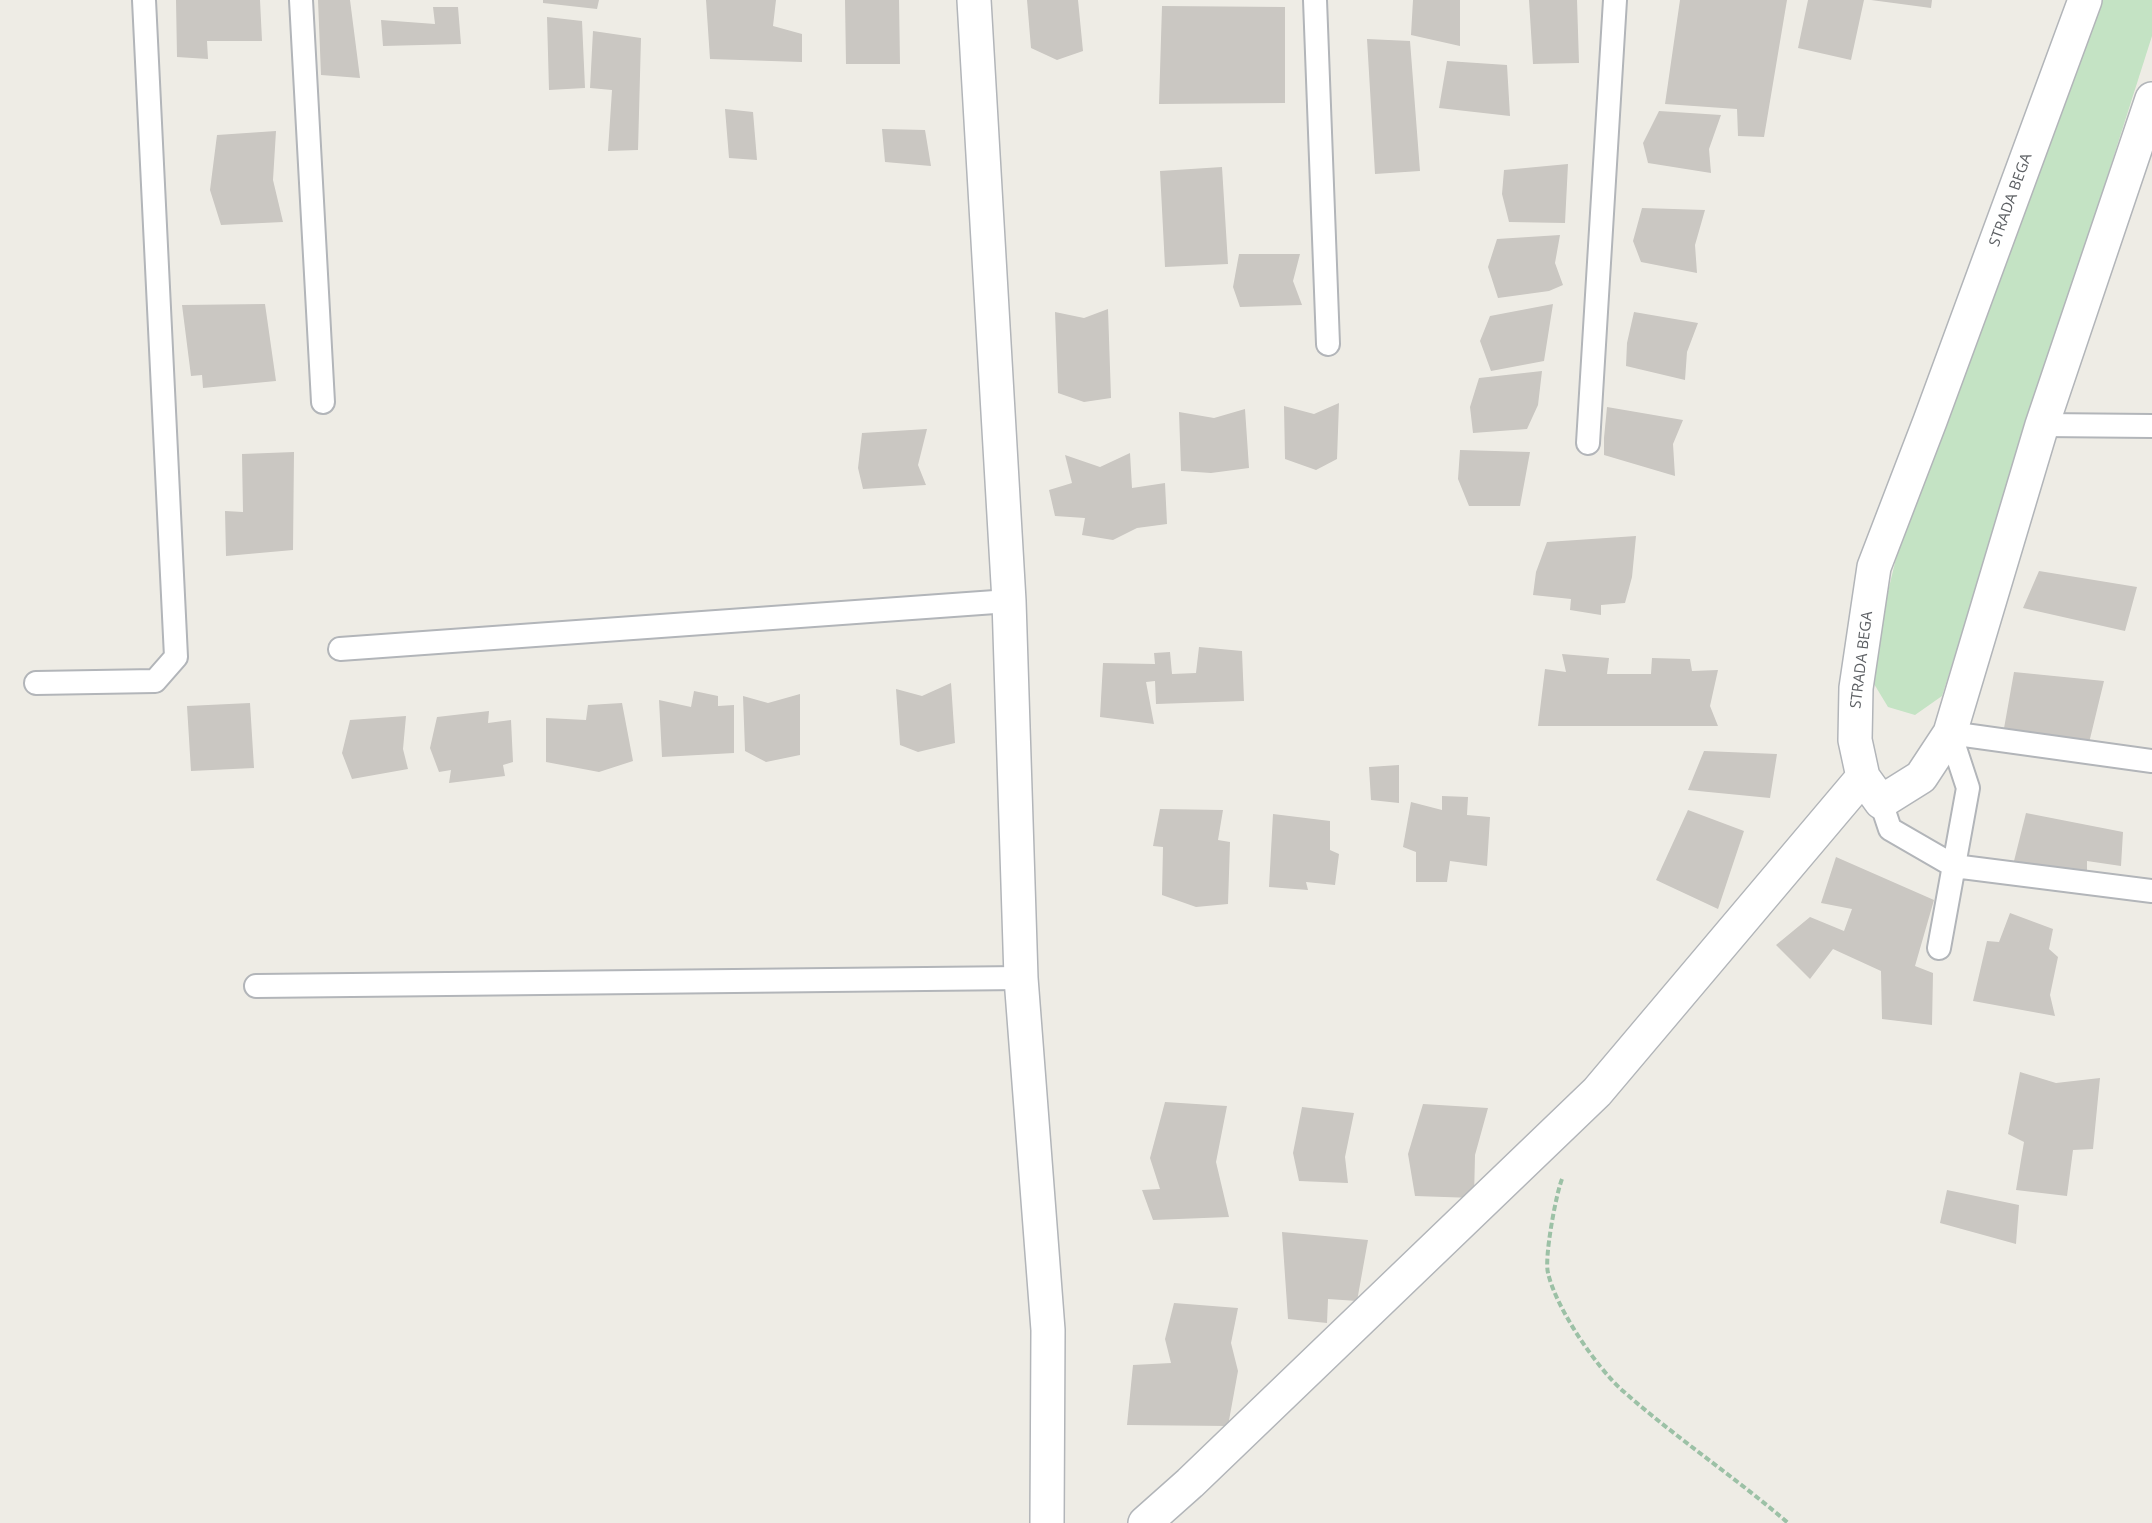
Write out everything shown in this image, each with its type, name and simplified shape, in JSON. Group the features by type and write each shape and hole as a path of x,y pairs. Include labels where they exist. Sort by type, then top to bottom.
{"street":[{"path":"974,0 1009,601 1021,978 1048,1330 1047,1523"},
{"name":"STRADA BEGA","path":"1872,789 1855,740 1856,688 1874,567 2085,0"},
{"path":"1145,1523 1190,1483 1597,1092 1872,789 1921,777 1950,733 2042,426 2152,99"}],"lane":[{"path":"36,682 155,681 176,657 144,0"},
{"path":"302,0 323,402"},
{"path":"1314,0 1328,344"},
{"path":"1588,443 1615,0"},
{"path":"2042,426 2152,426"},
{"path":"340,649 1009,601"},
{"path":"1939,948 1968,788 1950,733 2152,761"},
{"path":"1872,789 1890,829 1954,866 2152,891"},
{"path":"256,986 1021,978"}],"path":[{"path":"1566,1168 1558,1190 1547,1270 1556,1300 1587,1348 1622,1390 1759,1497 1788,1523"}],"green space":[{"path":"2099,0 2152,0 2152,36 1942,696 1915,715 1888,707 1868,674 1908,509"}],"building":[{"path":"176,0 260,0 262,41 207,41 208,59 177,57"},
{"path":"318,0 350,0 360,78 321,75"},
{"path":"543,0 599,0 597,9 543,3"},
{"path":"706,0 776,0 773,26 802,34 802,62 710,59"},
{"path":"845,0 899,0 900,64 846,64"},
{"path":"1027,0 1078,0 1083,51 1057,60 1031,48"},
{"path":"1413,0 1460,0 1460,46 1411,35"},
{"path":"1529,0 1577,0 1579,63 1533,64"},
{"path":"1680,0 1787,0 1764,137 1738,136 1737,109 1665,104"},
{"path":"1808,0 1864,0 1851,60 1798,48"},
{"path":"1871,0 1932,0 1931,8"},
{"path":"1162,6 1285,7 1285,103 1159,104"},
{"path":"433,7 458,7 461,44 383,46 381,20 435,24"},
{"path":"547,17 582,21 585,88 549,90"},
{"path":"593,31 641,38 638,150 608,151 612,90 590,88"},
{"path":"1367,39 1410,41 1420,171 1375,174"},
{"path":"1447,61 1507,65 1510,116 1439,108"},
{"path":"725,109 753,112 757,160 729,158"},
{"path":"1659,111 1721,115 1709,149 1711,173 1648,163 1643,143"},
{"path":"882,129 925,130 931,166 885,162"},
{"path":"276,131 273,180 283,222 221,225 210,190 217,135"},
{"path":"1568,164 1565,223 1509,222 1502,194 1504,170"},
{"path":"1222,167 1228,264 1165,267 1160,171"},
{"path":"1642,208 1705,210 1695,245 1697,273 1641,262 1633,241"},
{"path":"1560,235 1555,263 1563,285 1549,291 1498,298 1488,267 1497,239"},
{"path":"1239,254 1300,254 1293,281 1302,305 1240,307 1233,287"},
{"path":"265,304 276,381 203,388 202,375 191,376 182,305"},
{"path":"1553,304 1544,361 1491,371 1480,341 1490,316"},
{"path":"1108,309 1111,398 1084,402 1058,393 1055,312 1084,318"},
{"path":"1634,312 1698,323 1687,352 1685,380 1626,366 1627,343"},
{"path":"1542,371 1538,405 1527,429 1473,433 1470,407 1479,378"},
{"path":"1339,403 1337,459 1316,470 1285,459 1284,406 1314,414"},
{"path":"1607,407 1683,420 1673,444 1675,476 1604,455"},
{"path":"1245,409 1249,468 1211,473 1181,471 1179,412 1214,418"},
{"path":"927,429 918,465 926,485 863,489 858,468 862,433"},
{"path":"1460,450 1530,452 1520,506 1469,506 1458,479"},
{"path":"294,452 293,550 226,556 225,511 243,512 242,454"},
{"path":"1130,453 1132,488 1165,483 1167,524 1137,528 1113,540 1082,535 1085,518 1055,516 1049,490 1072,483 1065,455 1100,467"},
{"path":"1636,536 1632,577 1625,603 1601,605 1601,615 1570,610 1571,599 1533,595 1536,572 1547,542"},
{"path":"2039,571 2137,587 2125,631 2023,608"},
{"path":"1199,647 1242,651 1244,701 1156,704 1155,681 1146,682 1154,724 1100,717 1103,663 1155,664 1154,653 1170,652 1172,674 1196,673"},
{"path":"1562,654 1609,658 1607,674 1651,674 1652,658 1690,659 1692,671 1718,670 1710,706 1718,726 1538,726 1545,669 1566,672"},
{"path":"2014,672 2104,681 2088,747 2003,734"},
{"path":"951,683 955,743 918,752 900,745 896,689 922,696"},
{"path":"694,691 718,696 718,706 734,705 734,753 662,757 659,700 691,707"},
{"path":"800,694 800,755 766,762 745,751 743,696 768,703"},
{"path":"250,703 254,768 191,771 187,706"},
{"path":"622,703 633,761 599,772 546,762 546,718 586,720 588,705"},
{"path":"489,711 488,723 511,720 513,762 503,765 505,776 449,783 451,770 439,772 430,748 437,717"},
{"path":"406,716 403,749 408,769 352,779 342,753 350,720"},
{"path":"1704,751 1777,754 1770,798 1688,790"},
{"path":"1399,765 1399,803 1371,800 1369,767"},
{"path":"1442,796 1468,797 1467,815 1490,817 1487,866 1450,861 1447,882 1416,882 1416,852 1403,847 1411,802 1442,810"},
{"path":"1160,809 1223,810 1218,840 1230,842 1228,904 1196,907 1162,895 1163,847 1153,846"},
{"path":"1688,810 1744,831 1718,909 1656,880"},
{"path":"2026,813 2123,832 2121,866 2087,861 2087,874 2014,861"},
{"path":"1273,814 1330,821 1330,850 1339,854 1335,885 1306,882 1308,890 1269,887"},
{"path":"1836,857 1934,900 1915,966 1933,973 1932,1025 1882,1019 1881,971 1833,949 1810,979 1776,945 1810,917 1844,931 1852,909 1821,903"},
{"path":"2010,913 2053,929 2049,949 2058,957 2050,995 2055,1016 1973,1001 1987,941 1999,942"},
{"path":"2020,1072 2056,1083 2100,1078 2093,1149 2073,1150 2067,1196 2016,1190 2024,1142 2008,1134"},
{"path":"1165,1102 1227,1106 1216,1162 1229,1217 1153,1220 1142,1190 1160,1189 1150,1158"},
{"path":"1423,1104 1488,1108 1475,1155 1474,1198 1415,1196 1408,1154"},
{"path":"1302,1107 1354,1113 1345,1157 1348,1183 1299,1181 1293,1153"},
{"path":"1947,1190 2019,1205 2016,1244 1940,1223"},
{"path":"1282,1232 1368,1240 1357,1301 1328,1299 1327,1323 1288,1319"},
{"path":"1174,1303 1238,1308 1231,1343 1238,1371 1228,1426 1127,1425 1133,1365 1171,1363 1165,1339"}]}
